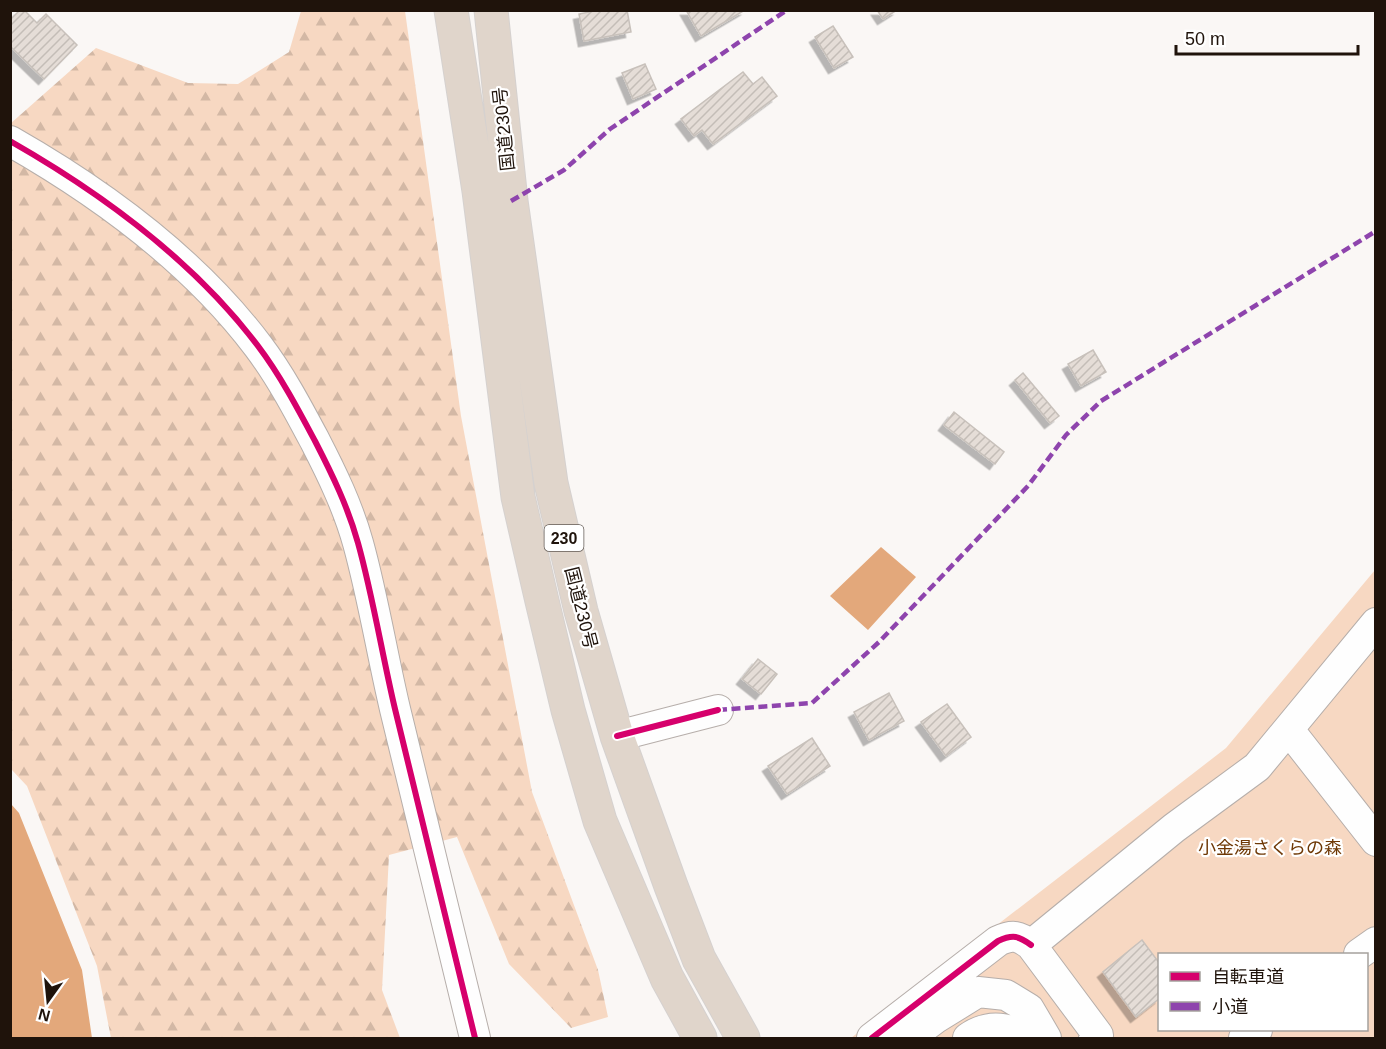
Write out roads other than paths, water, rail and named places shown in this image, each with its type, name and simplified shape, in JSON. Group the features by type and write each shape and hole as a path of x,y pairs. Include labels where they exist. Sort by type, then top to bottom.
{"highway":[{"name":"国道230号","path":"451,10 479,191 518,497 568,710 600,821 667,978 700,1038"},
{"name":"国道230号","path":"491,10 511,201 551,483 581,611 617,736 699,959 743,1038"}],"street":[{"path":"10,141 59,169 113,206 171,254 215,297 258,346 297,407 316,442 339,487 358,543 475,1038"},
{"path":"1031,945 1174,828 1257,767 1376,623"},
{"path":"617,736 718,710"},
{"path":"1289,730 1365,807 1376,841"},
{"path":"872,1038 998,941 1009,935 1020,936 1031,945 1098,1037"},
{"path":"1360,953 1376,942"},
{"path":"909,1038 978,992 1006,995 1029,1009 1046,1038"},
{"path":"968,1038 980,1030 1010,1029 1026,1038"}],"park label":[{"name":"小金湯さくらの森","path":"1270,848"}]}
